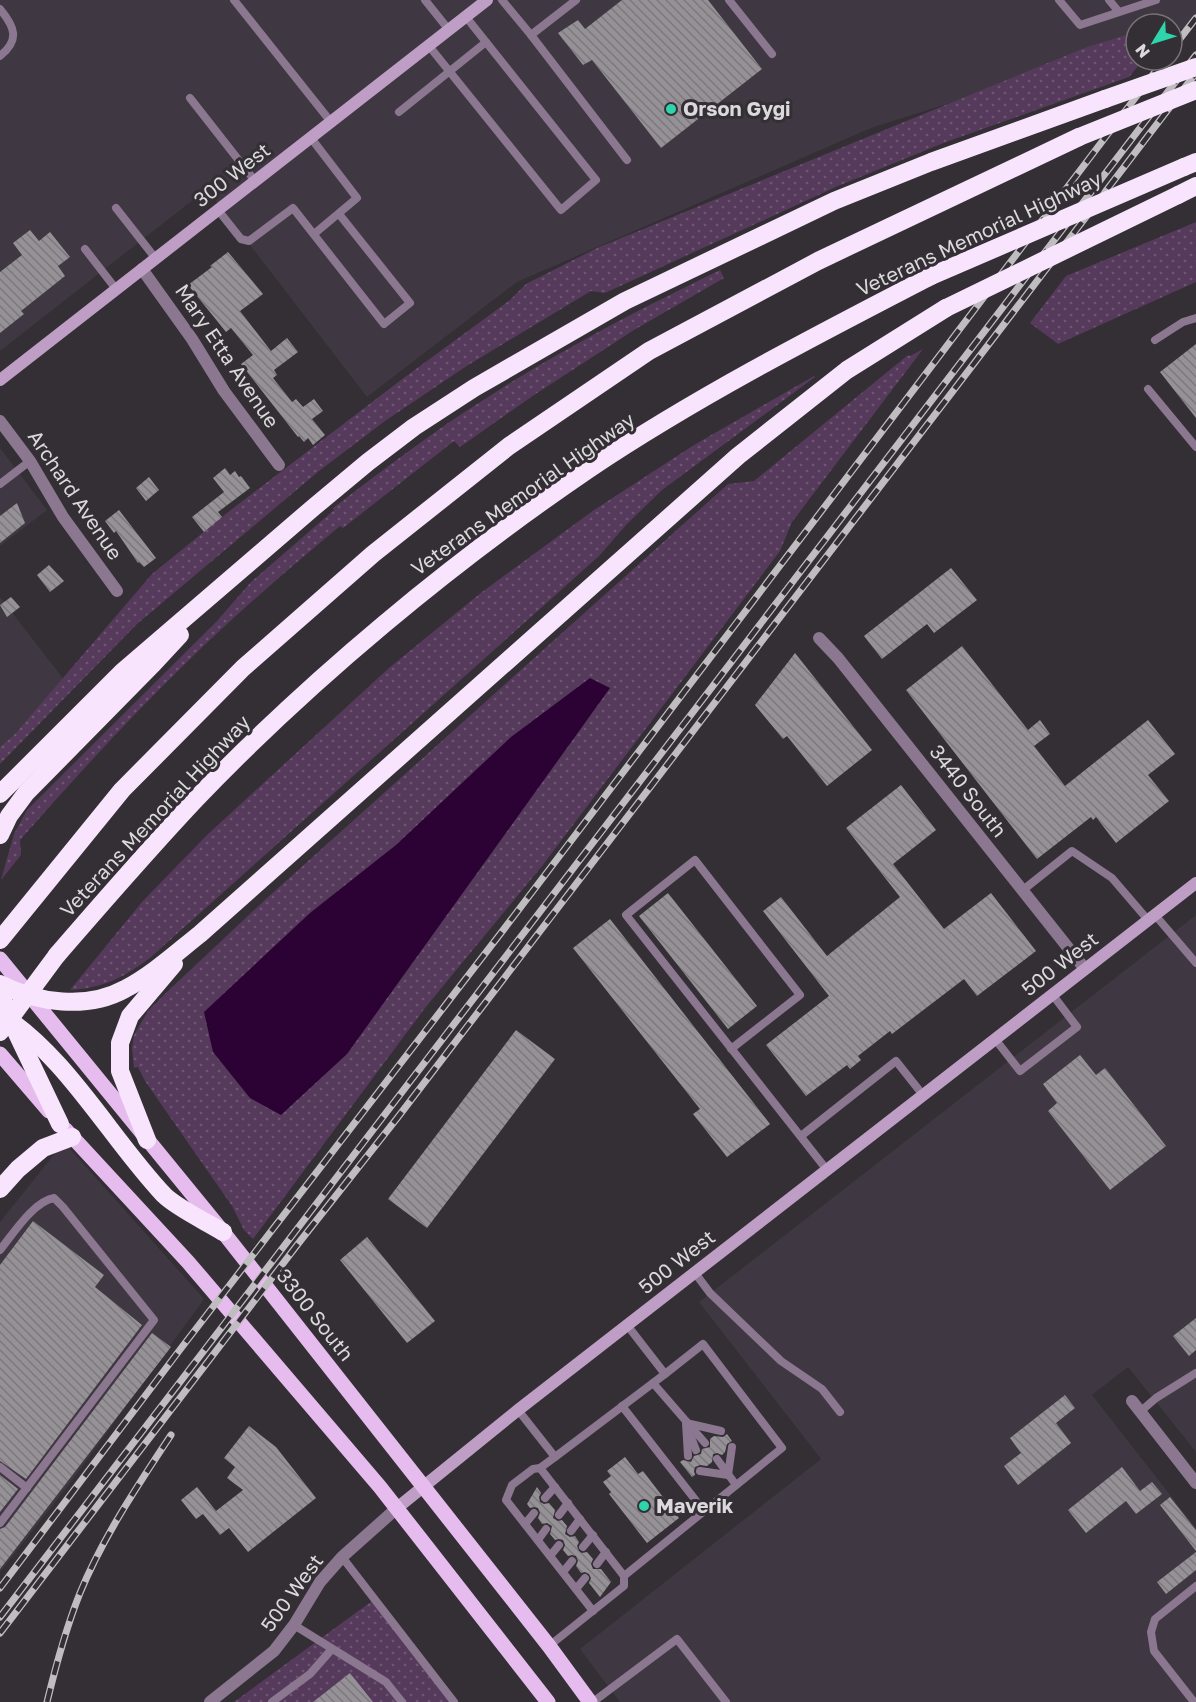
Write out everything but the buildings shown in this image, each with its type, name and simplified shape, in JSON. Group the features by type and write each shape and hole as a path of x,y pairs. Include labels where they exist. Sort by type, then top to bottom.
{"highway":[{"path":"0,794 122,672 368,462 414,427 526,357 625,301 834,201 931,162 1196,67"},
{"name":"Veterans Memorial Highway","path":"0,940 122,790 243,668 372,554 509,446 660,345 818,261 1078,137 1196,90"},
{"name":"Veterans Memorial Highway","path":"4,1022 57,955 128,873 258,737 416,598 590,469 681,411 783,353 931,276 1190,165"},
{"path":"0,984 30,996 66,1002 104,997 140,980 200,934 738,456 847,370 946,308 1196,186"},
{"path":"0,836 9,816 26,793 154,663 225,585"},
{"path":"147,1140 120,1071 120,1044 130,1016 200,934"},
{"path":"0,992 4,1022 66,1130 18,1169 0,1189"},
{"path":"4,1022 49,1055 166,1197 223,1232"}],"main road":[{"name":"300 West","path":"0,380 488,0"},
{"name":"500 West","path":"397,1508 518,1410 1196,883"},
{"name":"3300 South","path":"0,959 223,1232 592,1702"},
{"path":"0,1054 66,1130 188,1262 397,1508 548,1702"}],"street":[{"name":"Mary Etta Avenue","path":"142,269 192,339 224,391 279,465"},
{"name":"Archard Avenue","path":"0,421 30,460 63,517 117,591"},
{"name":"3440 South","path":"819,638 838,658 1085,969"},
{"path":"1132,1401 1196,1483"},
{"name":"500 West","path":"210,1702 274,1651 294,1625 320,1582 342,1557 397,1508"}],"lane":[{"path":"234,0 331,122"},
{"path":"426,0 449,30"},
{"path":"502,0 627,160"},
{"path":"531,35 576,0"},
{"path":"729,0 772,54"},
{"path":"1059,0 1080,25 1156,0"},
{"path":"1109,0 1119,12"},
{"path":"0,9 9,19 14,35 10,48 0,56"},
{"path":"429,46 561,210 596,180 466,17"},
{"path":"399,112 486,42"},
{"path":"190,99 255,182"},
{"path":"311,138 357,198 314,234"},
{"path":"218,210 241,239 249,242 293,207 384,324 410,303 339,214"},
{"path":"116,208 156,258"},
{"path":"85,249 116,289"},
{"path":"1155,340 1183,322 1196,318"},
{"path":"1148,389 1196,447"},
{"path":"0,484 30,460"},
{"path":"1023,890 1072,851 1112,878 1196,963"},
{"path":"731,1049 800,995 695,860 626,915 731,1049 801,1136 827,1170"},
{"path":"995,1039 1020,1071 1069,1034 1077,1027 1052,994"},
{"path":"801,1136 896,1061 923,1095"},
{"path":"0,1250 45,1199 54,1198 154,1320 0,1523"},
{"path":"695,1273 710,1293 781,1361 822,1389 840,1412"},
{"path":"627,1325 665,1374"},
{"path":"593,1611 506,1500 512,1485 533,1469 540,1468 703,1344 782,1448 624,1576"},
{"path":"1141,1412 1156,1398 1196,1373"},
{"path":"653,1383 705,1443"},
{"path":"622,1406 704,1511"},
{"path":"518,1410 555,1456"},
{"path":"686,1423 718,1433"},
{"path":"686,1423 692,1453"},
{"path":"728,1475 729,1449"},
{"path":"717,1459 736,1485"},
{"path":"708,1465 728,1475"},
{"path":"0,1467 27,1488"},
{"path":"540,1468 624,1576 624,1586 549,1646"},
{"path":"700,1471 728,1475"},
{"path":"545,1498 555,1487"},
{"path":"558,1515 568,1503"},
{"path":"525,1524 534,1513"},
{"path":"571,1531 580,1519"},
{"path":"538,1540 546,1529"},
{"path":"583,1546 593,1535"},
{"path":"550,1556 559,1545"},
{"path":"597,1564 606,1552"},
{"path":"342,1557 454,1702"},
{"path":"563,1572 572,1561"},
{"path":"576,1590 585,1578"},
{"path":"1194,1702 1154,1651 1152,1632 1155,1619 1196,1586"},
{"path":"294,1625 386,1682 402,1702"},
{"path":"592,1702 677,1639 726,1702"},
{"path":"272,1702 310,1674 331,1650"}],"shaded area":[{"path":"0,0 1196,0 1196,20 1191,26 1184,28 1184,12 1124,12 1124,48 871,128 517,282 367,397 207,189 0,351"},
{"path":"1124,36 1124,72 1133,72 1129,77 946,142 838,186 605,293 591,291 465,367 385,421 319,471 137,624 0,764 0,747 15,734 152,574 232,509 510,300 526,284 597,248 1087,47"},
{"path":"1196,222 1196,282 1058,344 1030,323 1066,276"},
{"path":"720,270 724,278 634,330 534,395 460,447 454,441 343,528 340,526 300,559 205,645 102,750 20,840 21,855 1,880 14,834 27,810 217,621 251,582 334,510 333,508 427,438 513,381 601,331"},
{"path":"923,349 792,522 780,551 542,866 425,1008 253,1239 244,1230 232,1206 145,1081 138,1067 134,1068 132,1048 134,1035 148,1011 267,898 728,484 754,481 908,355"},
{"path":"814,376 662,490 627,524 599,556 151,957 114,980 93,987 70,990 142,902 207,835 389,668 482,592 594,510 694,445"},
{"path":"0,448 47,510 0,546"},
{"path":"0,597 72,690 0,759"},
{"path":"590,678 610,688 347,1054 281,1115 250,1098 213,1052 204,1012 310,913 396,845 511,737"},
{"path":"1196,915 1196,1452 1128,1367 1092,1395 1196,1528 1196,1702 620,1702 580,1649 821,1459 699,1302"},
{"path":"64,1142 204,1299 70,1483 0,1572 0,1222"},
{"path":"372,1601 452,1702 234,1702"}],"railway":[{"path":"1184,34 1196,18"},
{"path":"0,1617 1196,55"},
{"path":"0,1588 1155,72"},
{"path":"0,1633 398,1117 1196,73"},
{"path":"47,1702 66,1633 89,1572 122,1512 171,1435"}],"place":[{"name":"Orson Gygi","path":"671,109"},
{"name":"Maverik","path":"644,1506"}]}
